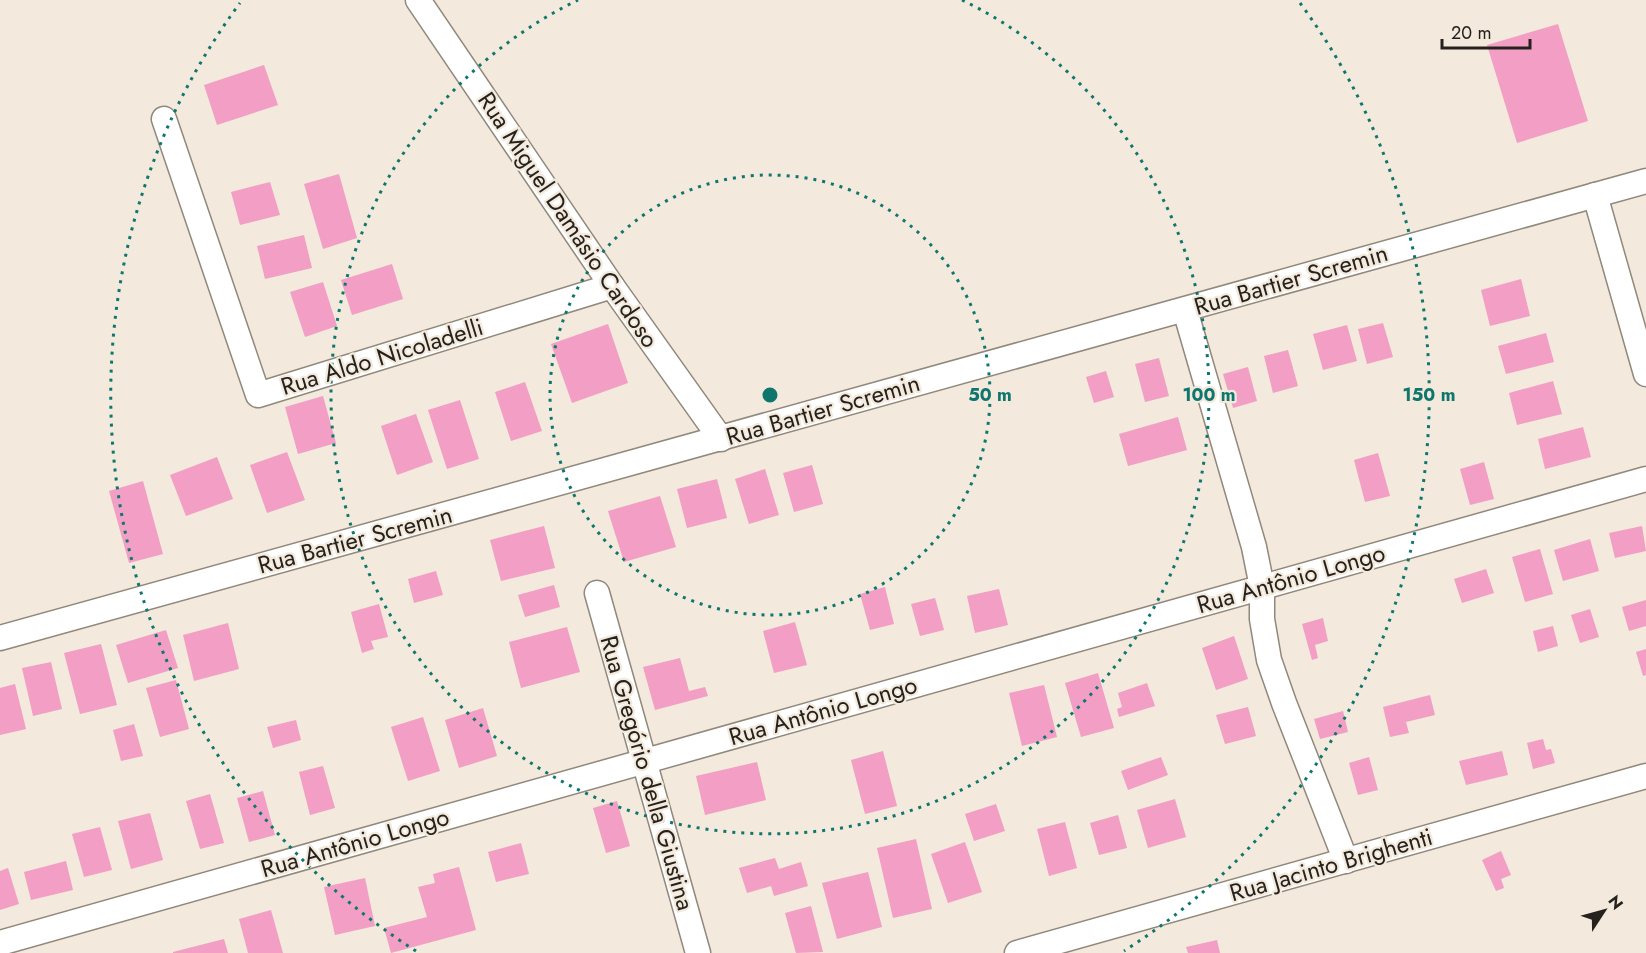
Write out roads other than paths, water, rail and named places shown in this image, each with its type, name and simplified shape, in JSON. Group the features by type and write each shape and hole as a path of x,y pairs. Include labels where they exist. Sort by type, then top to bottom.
{"street":[{"name":"Rua Miguel Damásio Cardoso","path":"418,0 612,286 721,439"},
{"name":"Rua Aldo Nicoladelli","path":"164,119 258,395 612,286"},
{"name":"Rua Bartier Scremin","path":"0,639 1646,181"},
{"path":"1595,195 1646,374"},
{"path":"1185,310 1254,547 1262,587 1262,619 1269,660 1346,861"},
{"name":"Rua Antônio Longo","path":"0,943 1646,479"},
{"name":"Rua Gregório della Giustina","path":"597,593 698,953"},
{"name":"Rua Jacinto Brighenti","path":"1017,953 1646,776"}]}
